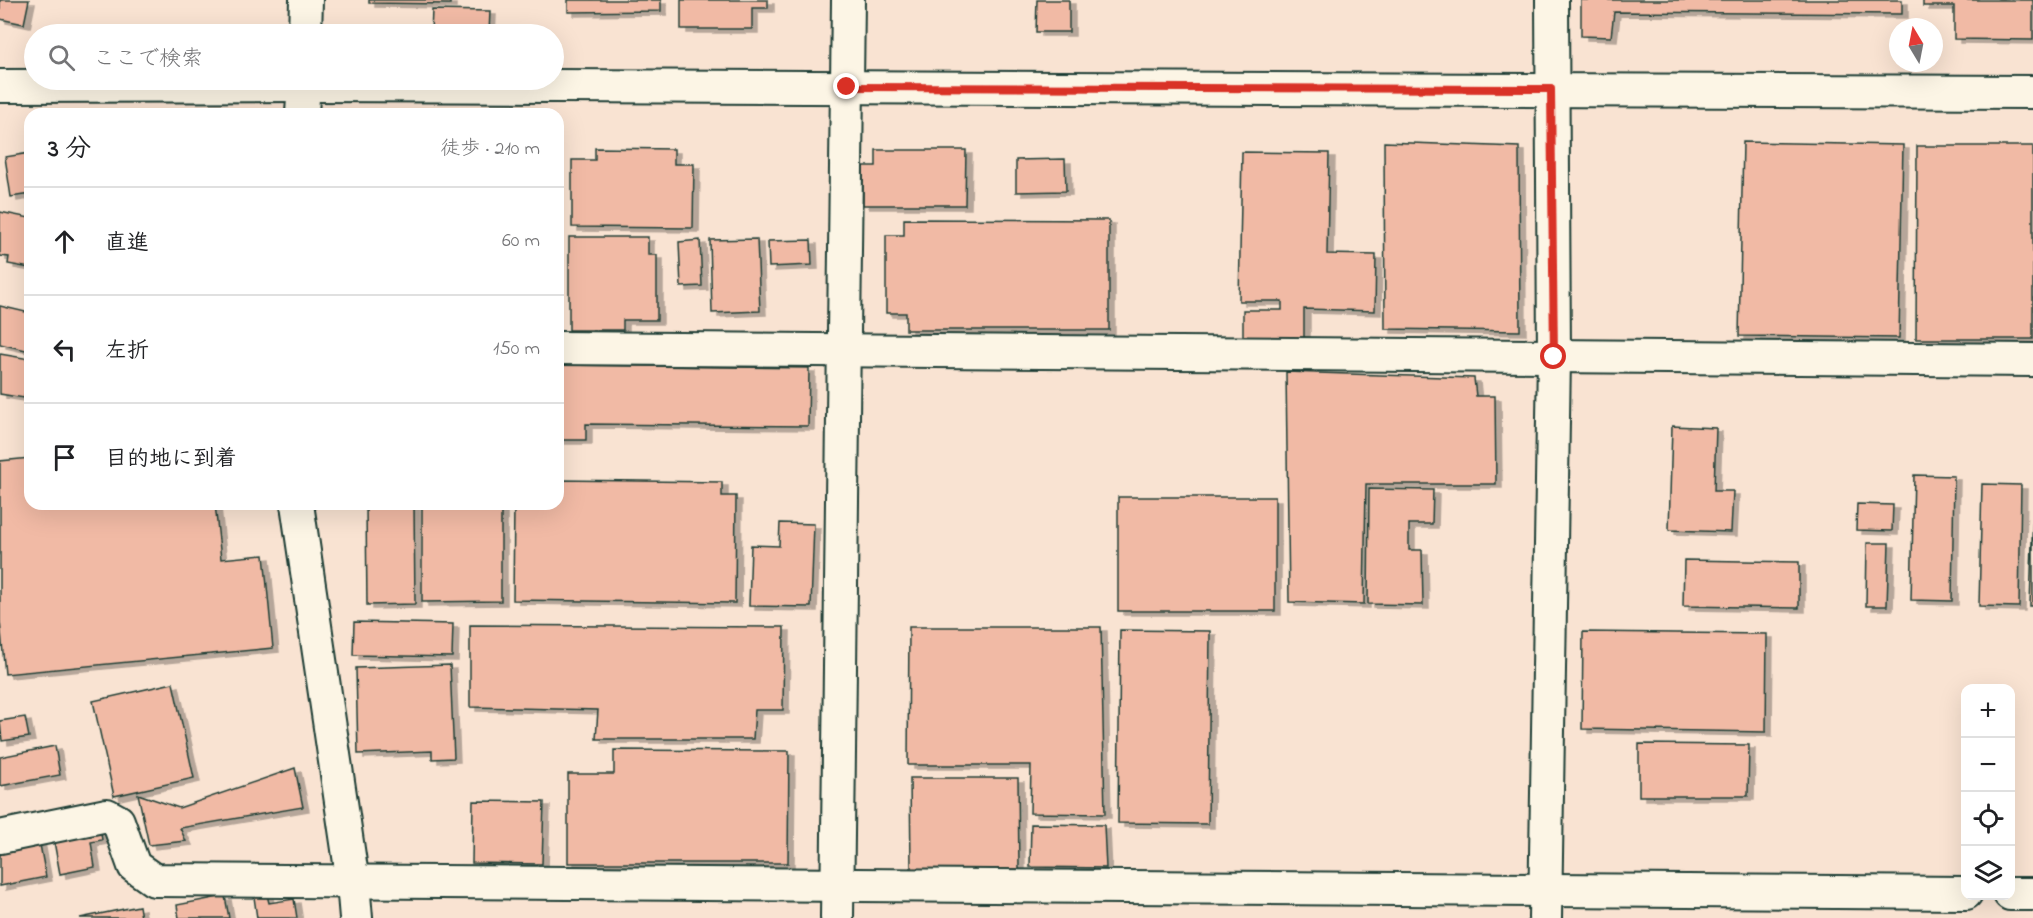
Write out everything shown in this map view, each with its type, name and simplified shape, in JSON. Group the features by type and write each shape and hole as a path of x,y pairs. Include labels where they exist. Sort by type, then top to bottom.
{"street":[{"path":"305,24 306,0"},
{"path":"837,918 848,0"},
{"path":"1546,904 1554,357 1552,0"},
{"path":"0,86 24,87"},
{"path":"173,90 303,93 847,87 2033,92"},
{"path":"564,348 2033,360"},
{"path":"298,510 353,883 356,918"},
{"path":"0,837 107,815 118,821 134,866 154,880 837,885 1546,904 1961,893"},
{"path":"2015,894 2033,894"}],"building":[{"path":"0,0 29,0 24,24 0,19"},
{"path":"369,0 450,0 450,4 369,3"},
{"path":"568,0 661,0 661,11 568,12"},
{"path":"681,0 768,0 768,8 752,8 752,29 681,29"},
{"path":"1037,0 1069,0 1069,32 1036,32"},
{"path":"1581,0 1902,0 1902,14 1614,12 1611,37 1581,36"},
{"path":"1923,0 2033,0 2033,40 1954,39 1954,6 1923,6"},
{"path":"432,10 490,11 489,24 431,24"},
{"path":"1384,142 1519,147 1520,331 1385,329"},
{"path":"1743,142 1903,145 1899,338 1739,336"},
{"path":"1917,146 2033,146 2033,339 1916,339"},
{"path":"595,148 674,149 674,164 694,164 693,228 572,227 572,160 595,160"},
{"path":"876,150 966,150 965,205 863,205 863,166 876,166"},
{"path":"1242,152 1329,153 1327,254 1376,255 1375,311 1304,309 1304,338 1243,337 1243,310 1282,310 1282,301 1239,301"},
{"path":"24,154 24,195 11,197 5,157"},
{"path":"1065,159 1066,191 1016,192 1016,160"},
{"path":"0,212 24,217 24,267 8,264 9,257 0,256"},
{"path":"904,219 1109,220 1109,330 906,330 906,313 886,313 886,235 904,235"},
{"path":"569,237 648,237 648,255 657,255 657,320 623,320 623,330 569,330"},
{"path":"757,239 760,311 712,313 710,240"},
{"path":"700,240 702,286 681,287 679,242"},
{"path":"811,240 812,265 769,267 768,241"},
{"path":"0,306 24,312 24,350 0,344"},
{"path":"0,354 24,358 24,398 0,394"},
{"path":"564,365 809,368 808,426 586,424 586,440 564,440"},
{"path":"1286,372 1474,378 1476,396 1495,396 1496,484 1366,484 1364,604 1289,602"},
{"path":"1672,426 1716,428 1714,491 1733,491 1731,532 1669,530"},
{"path":"24,459 24,510 216,510 221,559 264,555 273,648 5,674 0,621 0,461"},
{"path":"1914,475 1954,476 1952,601 1911,600"},
{"path":"564,480 722,482 722,496 736,496 735,603 513,600 514,510 564,510"},
{"path":"1982,484 2021,485 2019,607 1979,606"},
{"path":"1369,489 1433,490 1432,524 1409,524 1409,550 1422,550 1423,605 1368,604"},
{"path":"1118,497 1275,497 1275,611 1118,611"},
{"path":"1857,504 1893,505 1892,531 1856,530"},
{"path":"366,510 414,510 415,604 367,605"},
{"path":"422,510 501,510 501,601 422,602"},
{"path":"2033,510 2033,606 2030,606"},
{"path":"780,523 814,524 811,607 749,606 751,545 779,546"},
{"path":"1867,543 1889,543 1887,606 1866,606"},
{"path":"1684,560 1799,562 1799,608 1683,606"},
{"path":"354,622 453,624 452,657 353,655"},
{"path":"470,625 784,627 783,710 755,710 753,739 596,739 598,710 470,707"},
{"path":"909,627 1101,627 1105,814 1030,813 1031,765 908,765"},
{"path":"1120,630 1210,631 1208,824 1118,823"},
{"path":"1583,632 1767,634 1766,732 1582,729"},
{"path":"450,665 454,758 432,759 432,751 358,754 356,668"},
{"path":"173,683 194,778 114,796 93,701"},
{"path":"25,717 29,737 2,741 0,721"},
{"path":"1639,744 1749,745 1748,796 1639,796"},
{"path":"55,746 60,775 0,786 0,757"},
{"path":"614,750 789,751 788,863 568,863 568,774 614,774"},
{"path":"295,768 303,807 180,828 186,841 149,845 138,794 179,808"},
{"path":"910,778 1018,778 1019,869 911,869"},
{"path":"473,801 544,802 542,864 472,863"},
{"path":"1031,824 1104,825 1106,868 1030,867"},
{"path":"100,826 102,840 91,842 95,867 60,874 53,836"},
{"path":"39,839 46,877 0,886 0,846"},
{"path":"267,895 269,903 294,899 297,918 257,918 254,897"},
{"path":"225,896 229,918 179,918 177,905"},
{"path":"139,906 141,918 80,918"}],"route":[{"path":"847,87 1551,89 1554,357"}]}
